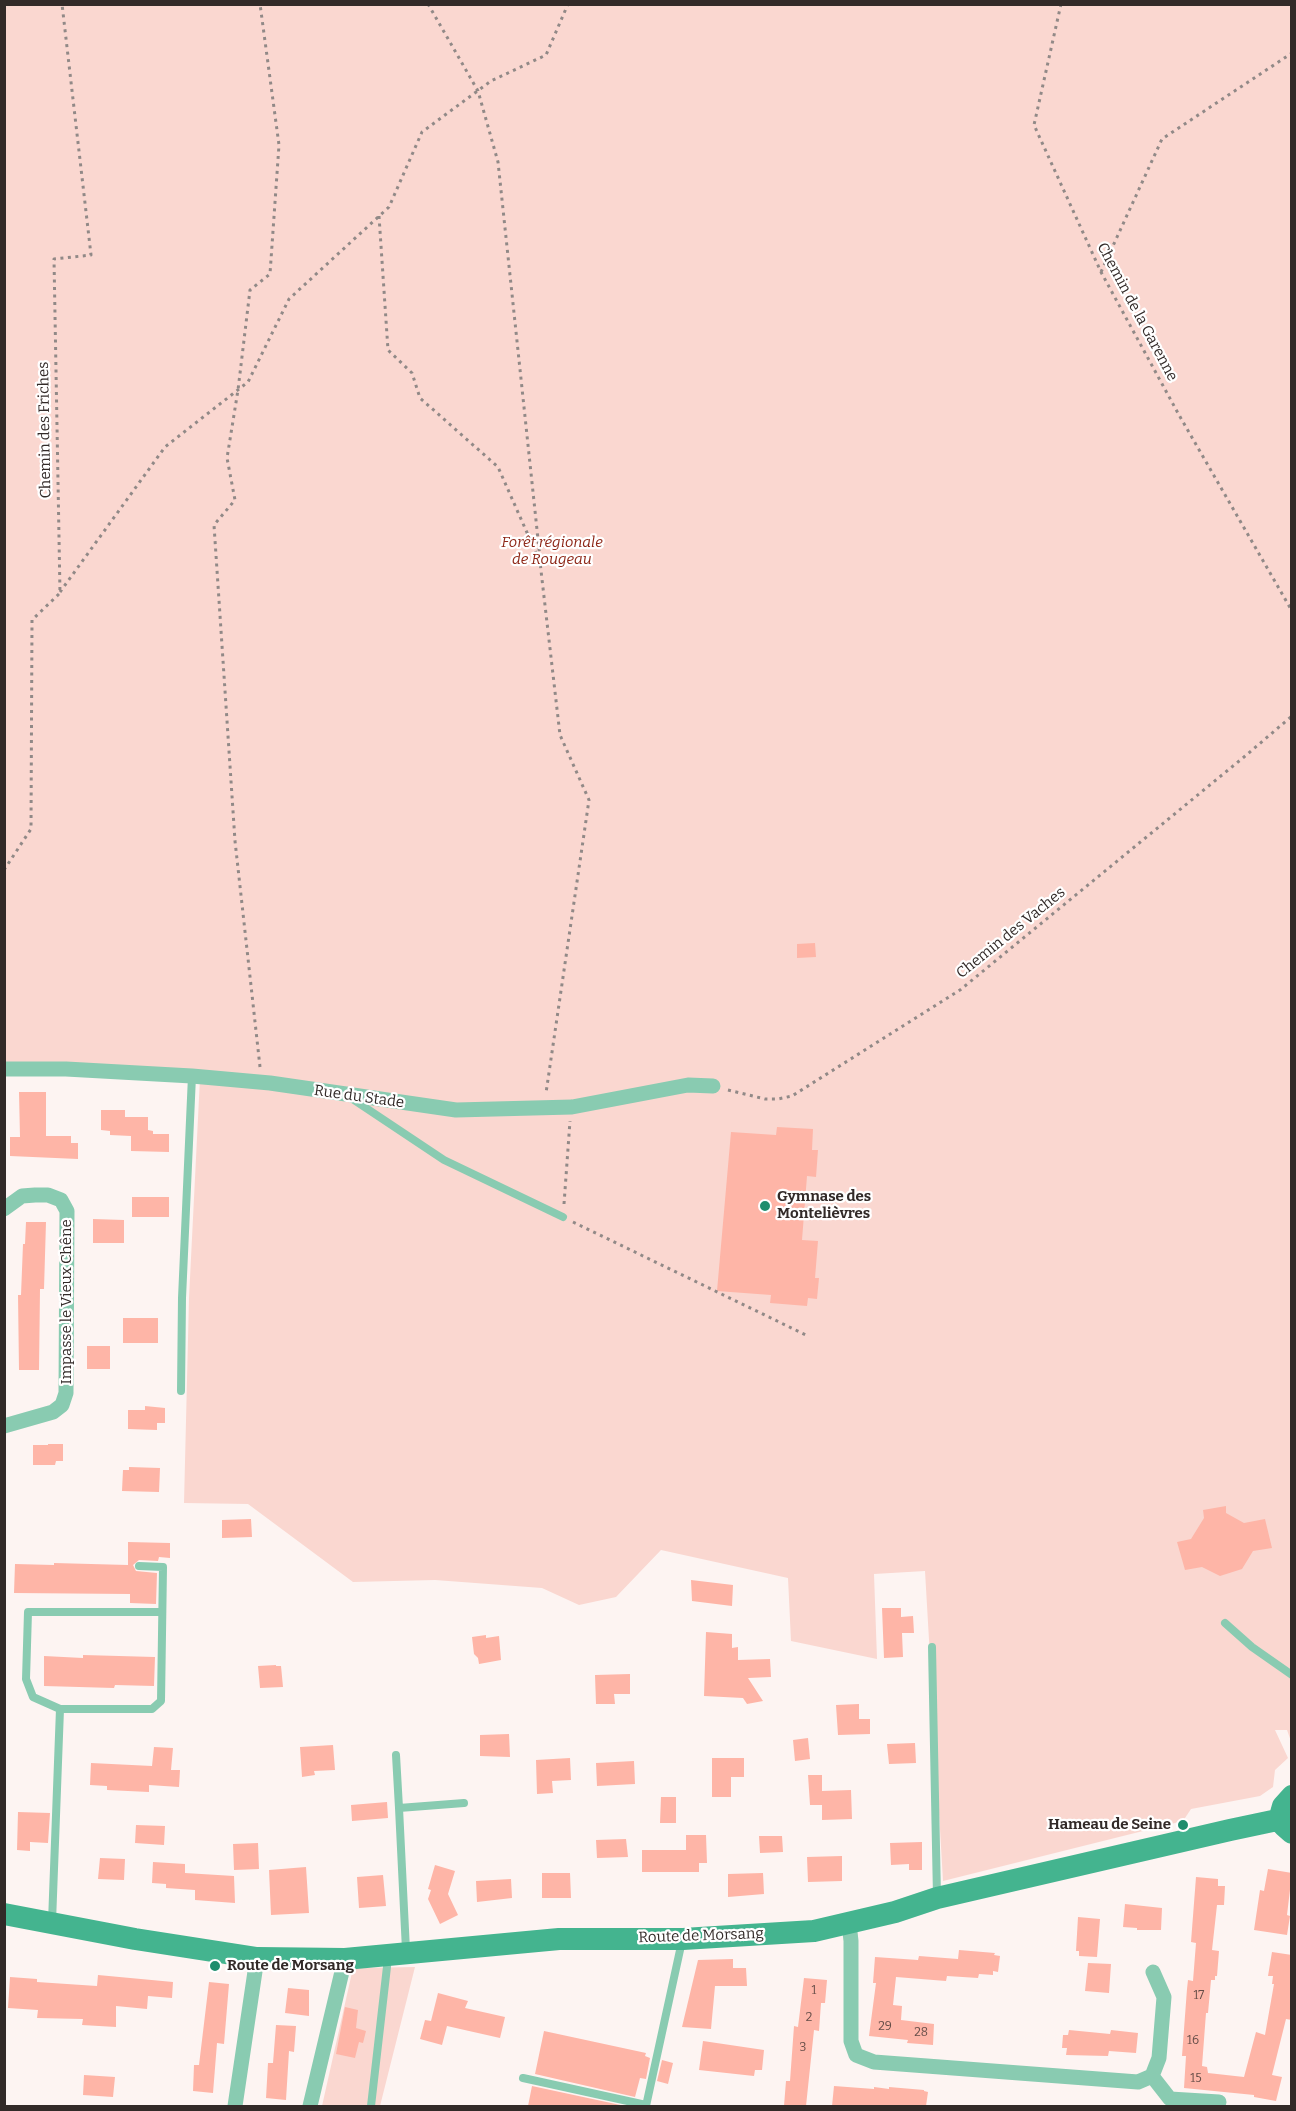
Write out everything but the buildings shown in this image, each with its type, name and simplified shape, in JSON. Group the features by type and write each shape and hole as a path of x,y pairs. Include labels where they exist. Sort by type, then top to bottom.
{"street":[{"name":"Rue du Stade","path":"4,1069 66,1069 192,1076 262,1083 456,1110 572,1107 688,1085 713,1086"},
{"name":"Impasse le Vieux Chêne","path":"4,1209 22,1196 48,1195 61,1200 67,1211 66,1393 62,1404 53,1412 4,1426"},
{"path":"1287,1826 1283,1806 1292,1796"},
{"name":"Route de Morsang","path":"4,1914 135,1939 257,1958 345,1959 559,1939 682,1939 814,1931 895,1912 937,1898 1218,1832 1287,1826"},
{"path":"849,1923 851,1941 850,2041 856,2055 874,2062 1138,2082 1152,2076 1159,2058 1164,1997 1153,1972"},
{"path":"235,2106 257,1958"},
{"path":"310,2106 345,1959"},
{"path":"1152,2076 1170,2099 1219,2102"}],"lane":[{"path":"181,1391 182,1298 192,1076"},
{"path":"347,1095 444,1160 563,1216"},
{"path":"140,1566 163,1567 161,1701 152,1709 60,1709 33,1697 26,1679 28,1612 162,1612"},
{"path":"1224,1623 1252,1647 1292,1675"},
{"path":"932,1647 937,1898"},
{"path":"52,1923 60,1709"},
{"path":"371,2106 397,1955 399,1808 396,1755"},
{"path":"399,1808 464,1803"},
{"path":"523,2078 646,2106 682,1939"}],"path":[{"name":"Chemin des Friches","path":"60,593 54,259 91,255 62,4"},
{"path":"261,4 279,145 270,274 250,290 227,458 235,500 214,525 235,841 262,1083"},
{"path":"428,4 478,91 498,162 560,735 589,800 544,1108"},
{"path":"4,870 31,829 32,620 60,593 165,447 248,382 289,299 389,207 422,132 491,81 546,55 567,4"},
{"name":"Chemin de la Garenne","path":"1061,4 1034,125 1101,272 1179,415 1292,611"},
{"path":"1101,272 1162,139 1292,53"},
{"path":"380,216 388,350 412,373 420,398 498,467 540,562"},
{"name":"Chemin des Vaches","path":"713,1086 765,1099 792,1096 960,990 1292,716"},
{"path":"572,1107 563,1216 808,1336"}],"green space":[{"name":"Forêt régionale de Rougeau","path":"4,5 1291,5 1292,1744 1287,1730 1275,1730 1288,1758 1275,1770 1273,1787 1260,1796 1191,1809 1183,1821 943,1881 925,1571 874,1574 877,1659 791,1641 788,1578 661,1550 616,1597 579,1605 542,1588 435,1580 353,1582 248,1504 184,1503 189,1298 200,1078 5,1064"},
{"path":"415,1967 380,2106 322,2106 353,1968"}],"place":[{"name":"Gymnase des Montelièvres","path":"765,1206"},
{"name":"Hameau de Seine","path":"1183,1825"},
{"name":"Route de Morsang","path":"215,1966"}]}
